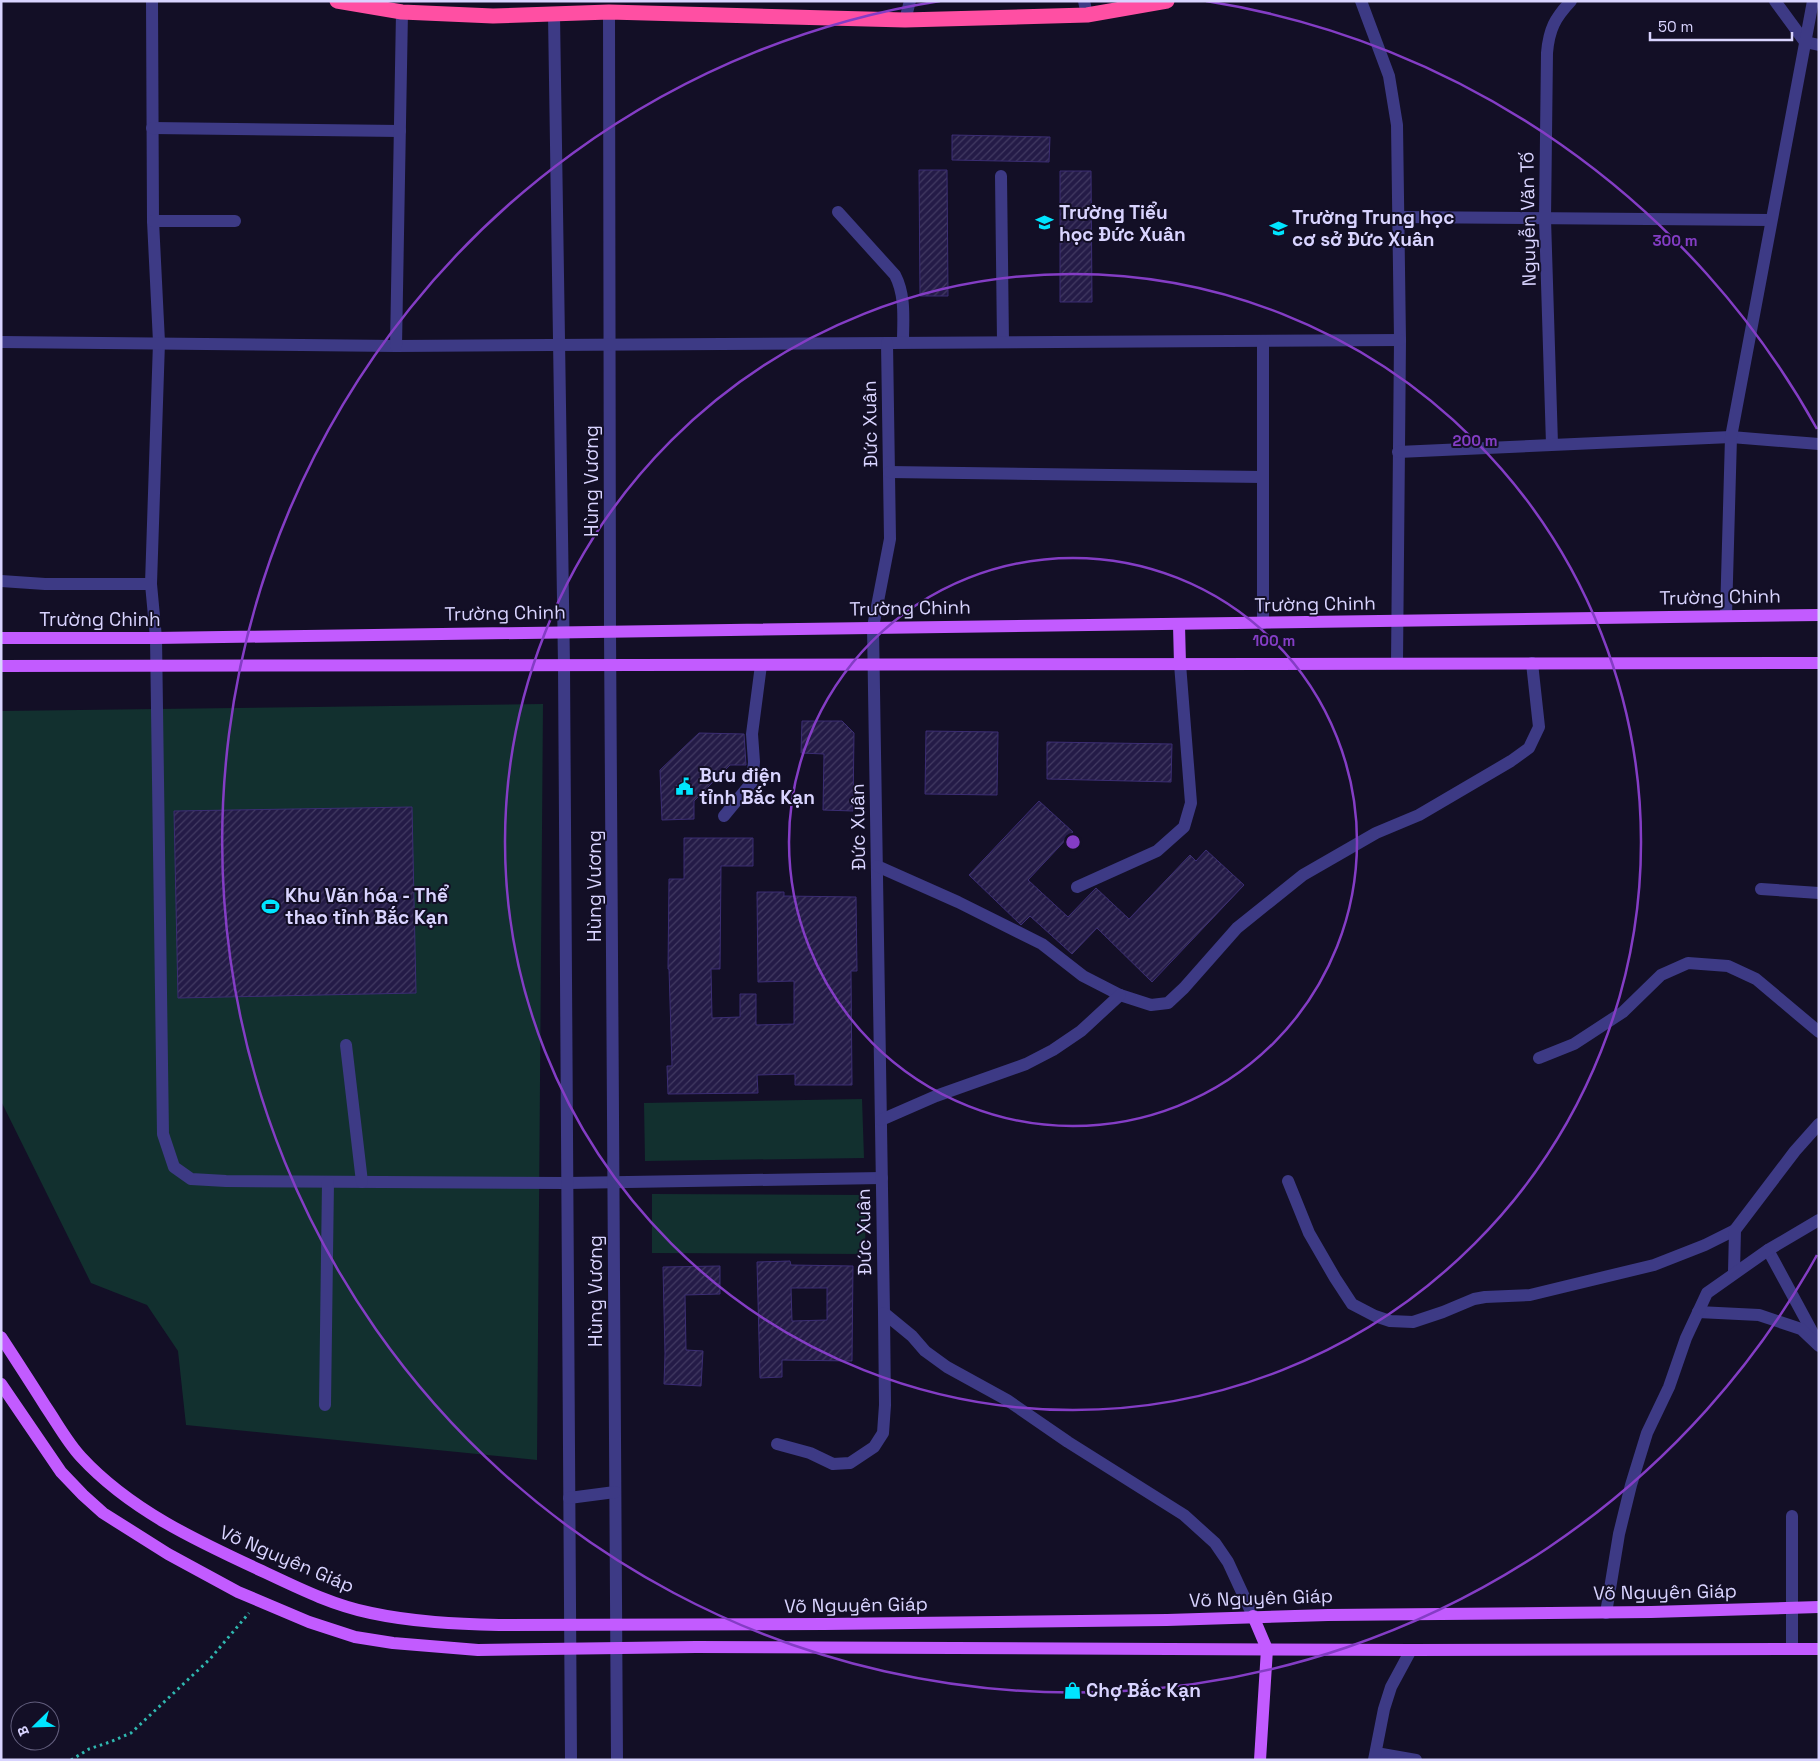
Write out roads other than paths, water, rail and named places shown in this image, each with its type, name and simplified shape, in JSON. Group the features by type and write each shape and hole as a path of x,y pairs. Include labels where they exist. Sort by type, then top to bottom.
{"highway":[{"path":"337,1 402,12 493,16 609,12 905,20 1167,1"}],"main road":[{"name":"Trường Chinh","path":"1,638 156,638 610,630 1179,625 1819,615"},
{"path":"1179,625 1180,664"},
{"path":"1,666 1819,663"},
{"name":"Võ Nguyên Giáp","path":"1,1337 80,1456 106,1481 136,1504 169,1526 220,1552 324,1600 370,1613 448,1624 616,1625 1167,1620 1254,1616 1606,1613 1819,1607"},
{"path":"1,1384 61,1472 83,1496 103,1513 168,1554 238,1592 309,1622 355,1637 393,1643 478,1650 571,1648 1819,1649"},
{"path":"1254,1616 1267,1649 1260,1760"}],"street":[{"path":"152,1 153,221 159,342 151,584 156,638 163,1134 174,1167 190,1179 226,1181 614,1182 882,1178"},
{"path":"905,20 910,1"},
{"path":"1361,1 1389,76 1397,125 1400,340 1397,664"},
{"name":"Nguyễn Văn Tố","path":"1552,444 1545,219 1548,38 1558,15 1571,1"},
{"path":"1775,1 1805,42 1819,45"},
{"path":"1726,615 1730,437 1813,1"},
{"path":"396,346 402,12"},
{"name":"Hùng Vương","path":"609,12 610,630 617,1760"},
{"name":"Hùng Vương","path":"554,15 564,665 571,1760"},
{"path":"152,128 400,131"},
{"path":"1001,176 1003,342"},
{"path":"838,212 895,276 900,285 904,301 904,342"},
{"path":"1398,217 1772,220"},
{"path":"153,221 235,221"},
{"path":"1,342 159,342 396,346 1400,340"},
{"path":"1263,341 1263,623"},
{"name":"Đức Xuân","path":"777,1444 810,1453 833,1464 850,1463 874,1448 882,1432 885,1405 873,627 890,539 887,342"},
{"path":"1398,452 1730,437 1819,444"},
{"path":"889,472 1263,477"},
{"path":"1,581 44,584 151,584"},
{"path":"877,866 958,902 1042,944 1082,976 1120,995 1151,1005 1168,1003 1184,988 1236,928 1303,875 1376,833 1419,815 1511,761 1529,748 1539,726 1532,663"},
{"path":"1077,887 1157,851 1184,827 1191,802 1180,664"},
{"path":"724,816 752,782 754,762 752,734 761,665"},
{"path":"1760,889 1819,893"},
{"path":"1539,1058 1574,1044 1623,1012 1662,975 1688,962 1728,966 1756,979 1819,1032"},
{"path":"881,1120 936,1096 1026,1064 1053,1050 1081,1031 1120,995"},
{"path":"346,1045 362,1182"},
{"path":"1288,1181 1309,1234 1352,1304 1375,1316 1390,1321 1413,1322 1485,1296 1530,1295 1654,1265 1705,1245 1734,1230 1795,1150 1819,1124"},
{"path":"325,1405 328,1182"},
{"path":"1606,1613 1619,1534 1647,1433 1668,1387 1686,1338 1707,1293 1734,1272 1819,1220"},
{"path":"1734,1230 1734,1272"},
{"path":"1768,1250 1819,1345"},
{"path":"1698,1312 1759,1315 1802,1329 1819,1345"},
{"path":"884,1313 912,1336 925,1351 947,1367 1007,1400 1068,1442 1184,1515 1215,1543 1228,1562 1254,1616"},
{"path":"570,1498 615,1492"},
{"path":"1792,1516 1792,1649"},
{"path":"1411,1650 1391,1687 1384,1709 1375,1756 1416,1760"}],"place":[{"name":"Trường Tiểu học Đức Xuân","path":"1045,223"},
{"name":"Trường Trung học cơ sở Đức Xuân","path":"1278,228"},
{"name":"Bưu điện tỉnh Bắc Kạn","path":"685,786"},
{"name":"Khu Văn hóa - Thể thao tỉnh Bắc Kạn","path":"271,906"},
{"name":"Chợ Bắc Kạn","path":"1072,1690"}]}
